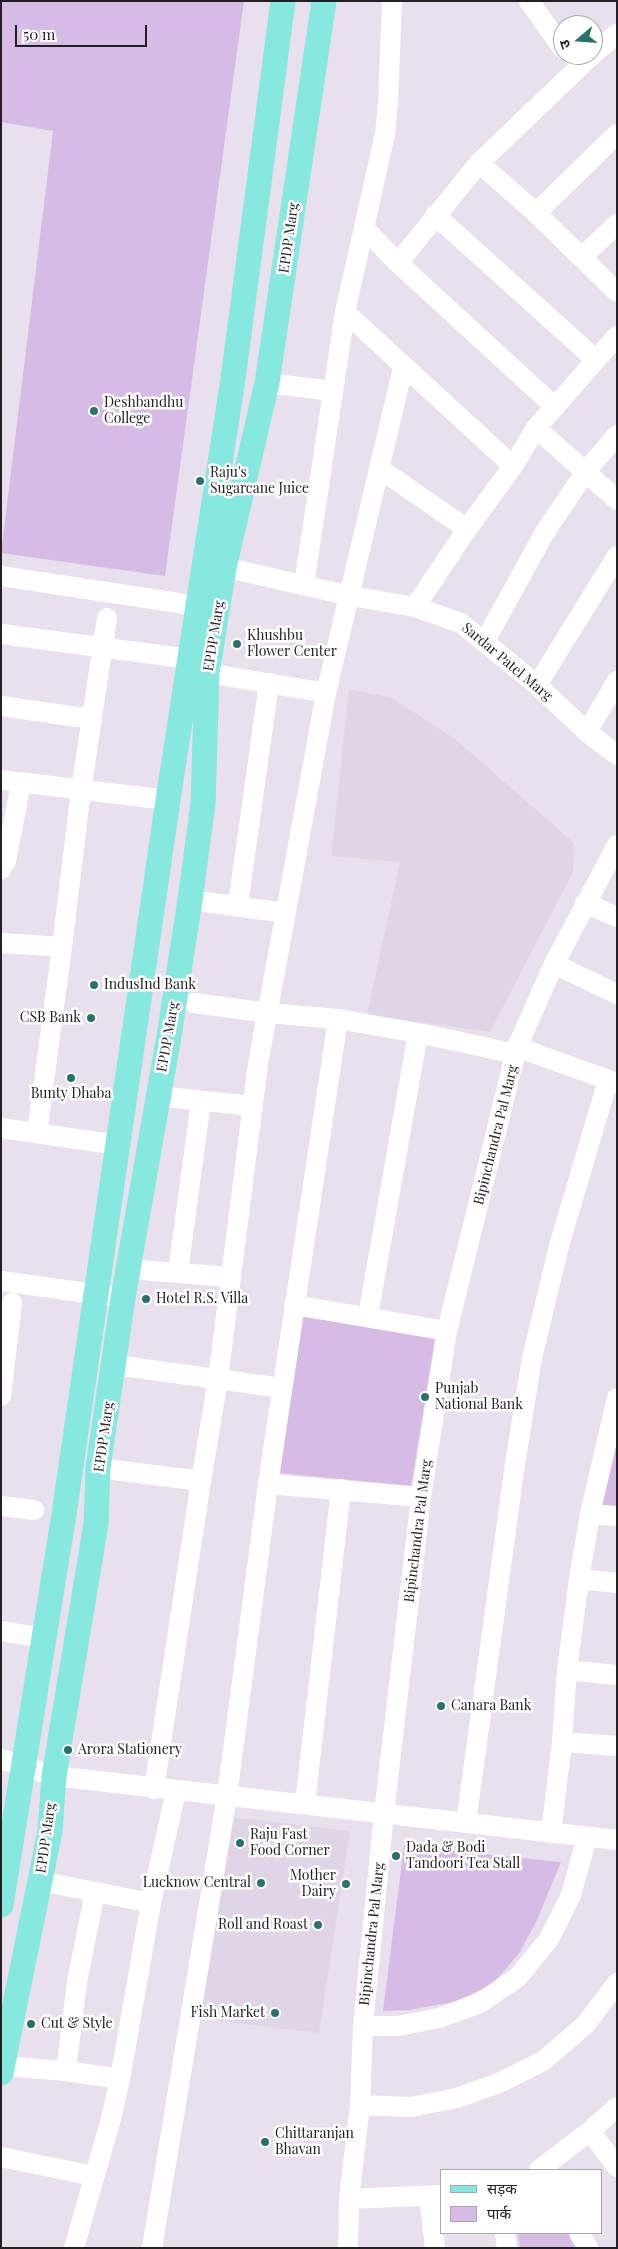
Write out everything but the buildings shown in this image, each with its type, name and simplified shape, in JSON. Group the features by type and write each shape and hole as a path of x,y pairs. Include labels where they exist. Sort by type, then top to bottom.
{"main road":[{"name":"EPDP Marg","path":"1,1905 44,1638 168,800 198,666 208,607 233,379 283,1"},
{"name":"EPDP Marg","path":"214,565 267,383 324,1"},
{"name":"EPDP Marg","path":"2,2069 50,1832 54,1776 96,1524 98,1468 128,1269 190,900 203,804 198,666"}],"street":[{"path":"304,585 345,312 385,134 392,1"},
{"path":"529,1 553,35"},
{"path":"603,44 617,34"},
{"path":"398,263 479,163 575,65"},
{"path":"536,213 617,134"},
{"path":"479,163 536,213 617,292"},
{"path":"435,215 595,359"},
{"path":"582,257 617,224"},
{"path":"364,228 398,263 554,407"},
{"path":"345,312 513,466"},
{"path":"414,607 513,466 536,428 595,359 614,343"},
{"path":"154,1788 218,1379 252,1106 268,1013 326,693 351,596 404,368"},
{"path":"267,383 332,391"},
{"path":"536,428 617,500"},
{"path":"485,641 545,532 586,471 617,435"},
{"path":"380,469 467,529"},
{"path":"537,685 617,556"},
{"name":"Sardar Patel Marg","path":"214,565 351,596 414,607 461,623 537,685 587,732 617,755"},
{"path":"1,576 208,607"},
{"path":"37,1133 81,790 107,618"},
{"path":"1,634 102,648 326,693"},
{"path":"587,732 617,681"},
{"path":"238,906 269,683"},
{"path":"1,706 91,719"},
{"path":"1,780 168,800"},
{"path":"1,869 6,861 22,783"},
{"name":"Bipinchandra Pal Marg","path":"348,2248 349,2200 360,2105 363,2026 384,1813 421,1497 447,1331 517,1051 554,964 585,902 617,845"},
{"path":"190,900 286,913"},
{"path":"585,902 617,917"},
{"path":"1,943 62,947"},
{"path":"554,964 617,994"},
{"path":"194,1003 268,1013 338,1019 517,1051 612,1081 559,1246 532,1358 514,1474 466,1823"},
{"path":"152,2248 227,1796 268,1484 338,1019"},
{"path":"368,1316 418,1033"},
{"path":"158,1096 252,1106"},
{"path":"178,1272 201,1101"},
{"path":"1,1128 118,1146"},
{"path":"128,1269 230,1277"},
{"path":"1,1281 124,1298"},
{"path":"1,1396 12,1303"},
{"path":"294,1305 368,1316 447,1331"},
{"path":"115,1365 282,1388"},
{"path":"551,1833 562,1742 567,1670 579,1579 590,1514 617,1398"},
{"path":"98,1468 201,1481"},
{"path":"268,1484 421,1497"},
{"path":"305,1804 341,1489"},
{"path":"1,1506 34,1510"},
{"path":"590,1514 617,1516"},
{"path":"579,1579 617,1583"},
{"path":"1,1631 44,1638"},
{"path":"567,1670 617,1675"},
{"path":"562,1742 617,1746"},
{"path":"1,1758 54,1776 617,1840"},
{"path":"74,2248 111,2118 120,2079 151,1903 176,1791"},
{"path":"363,2026 398,2026 439,2018 480,2003 518,1978 549,1939 571,1895 587,1837"},
{"path":"40,1881 151,1903"},
{"path":"66,2071 77,1982 95,1892"},
{"path":"360,2105 411,2107 458,2098 499,2083 543,2062 585,2025 617,1983"},
{"path":"2,2069 66,2071 120,2079"},
{"path":"541,2169 617,2108"},
{"path":"590,2131 617,2168"},
{"path":"1,2157 94,2176"},
{"path":"349,2200 435,2195 435,2248"},
{"path":"506,2234 507,2248"},
{"path":"580,2234 588,2248"}],"shaded area":[{"path":"349,689 392,698 455,739 574,843 573,872 490,1032 367,1015 400,862 331,856"},
{"path":"229,1817 350,1831 319,2033 200,2018"}],"green space":[{"name":"Deshbandhu College","path":"1,1 244,1 165,576 1,553 53,131 1,122"},
{"path":"302,1314 435,1338 411,1486 280,1473"},
{"path":"617,1424 617,1512 600,1511"},
{"path":"404,1846 561,1862 537,1920 520,1952 493,1984 454,2002 409,2010 383,2011"},
{"path":"518,2234 570,2234 578,2248 520,2248"}],"place":[{"name":"Deshbandhu College","path":"94,411"},
{"name":"Raju's Sugarcane Juice","path":"200,481"},
{"name":"Khushbu Flower Center","path":"237,644"},
{"name":"IndusInd Bank","path":"94,985"},
{"name":"CSB Bank","path":"91,1018"},
{"name":"Bunty Dhaba","path":"71,1078"},
{"name":"Hotel R.S. Villa","path":"146,1299"},
{"name":"Punjab National Bank","path":"425,1397"},
{"name":"Canara Bank","path":"441,1706"},
{"name":"Arora Stationery","path":"68,1750"},
{"name":"Raju Fast Food Corner","path":"240,1843"},
{"name":"Dada & Bodi Tandoori Tea Stall","path":"396,1856"},
{"name":"Lucknow Central","path":"261,1883"},
{"name":"Mother Dairy","path":"346,1884"},
{"name":"Roll and Roast","path":"318,1925"},
{"name":"Fish Market","path":"275,2013"},
{"name":"Cut & Style","path":"31,2024"},
{"name":"Chittaranjan Bhavan","path":"265,2142"}]}
